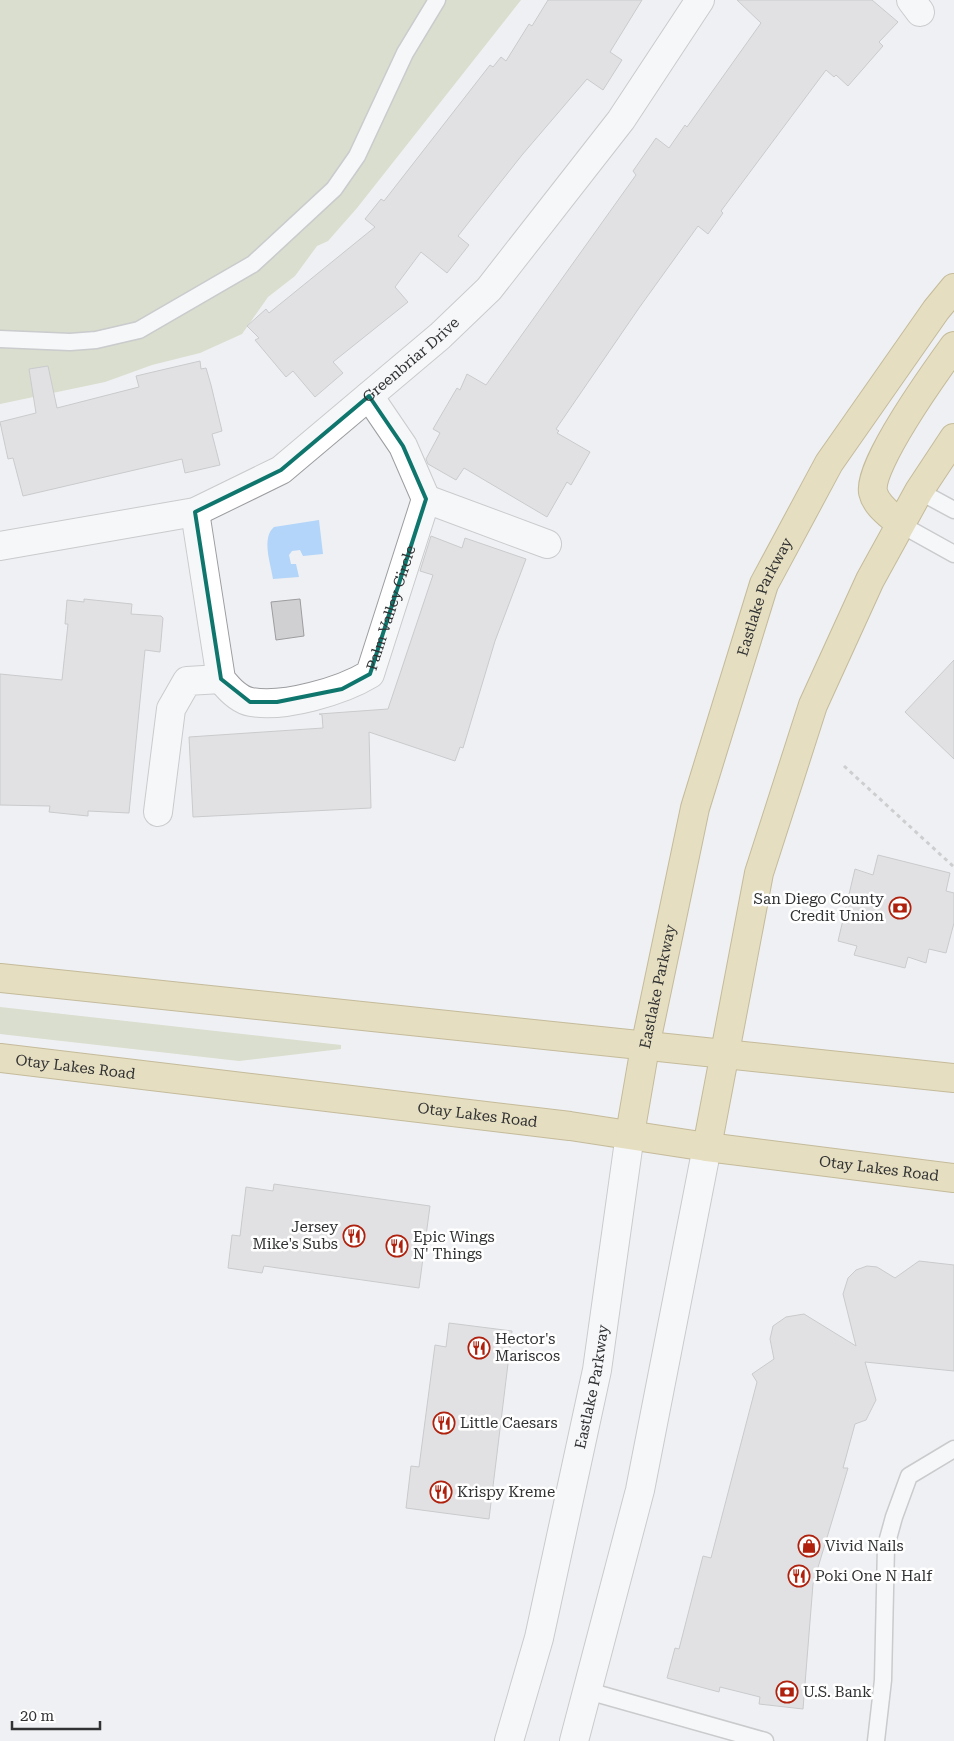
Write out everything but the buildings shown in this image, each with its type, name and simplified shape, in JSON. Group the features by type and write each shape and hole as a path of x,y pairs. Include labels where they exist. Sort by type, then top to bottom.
{"main road":[{"name":"Eastlake Parkway","path":"630,1134 695,808 764,584 829,463 936,310 954,288"},
{"path":"900,524 880,505 873,492 873,479 885,453 934,374 954,346"},
{"path":"707,1147 759,873 812,705 870,580 919,491 954,438"},
{"path":"0,978 646,1047 724,1052 954,1078"},
{"name":"Otay Lakes Road","path":"0,1058 630,1134 707,1147 954,1178"}],"street":[{"name":"Greenbriar Drive","path":"0,546 195,512 281,470 440,336 489,289 621,120 700,0"},
{"path":"369,396 403,446 426,499 548,544"},
{"name":"Palm Valley Circle","path":"220,679 230,690 250,702 277,702 342,689 370,674 426,499"},
{"path":"158,812 171,708 187,681 220,679 195,512"},
{"name":"Eastlake Parkway","path":"509,1741 539,1638 597,1370 630,1134"},
{"path":"574,1741 640,1490 707,1147"}],"lane":[{"path":"0,338 70,342 96,340 139,330 253,264 334,189 357,156 404,53 437,0"},
{"path":"919,491 954,510"},
{"path":"900,524 954,554"},
{"path":"876,1741 883,1680 886,1546 909,1476 954,1449"},
{"path":"588,1691 766,1741"}],"path":[{"path":"844,766 954,867"}],"highlighted area":[{"path":"369,396 403,446 426,499 370,674 342,689 277,702 250,702 221,679 195,512 281,470"}],"green space":[{"path":"0,0 521,0 357,208 328,241 317,246 295,276 268,297 242,334 200,353 152,365 105,382 0,404"},
{"path":"0,1007 341,1045 341,1049 239,1061 0,1034"}],"water":[{"path":"319,520 323,554 303,556 300,550 292,551 289,555 291,564 296,564 299,577 273,579 267,544 270,532 274,527"}],"place":[{"name":"San Diego County Credit Union","path":"900,908"},
{"name":"Jersey Mike's Subs","path":"354,1236"},
{"name":"Epic Wings N' Things","path":"397,1246"},
{"name":"Hector's Mariscos","path":"479,1348"},
{"name":"Little Caesars","path":"444,1423"},
{"name":"Krispy Kreme","path":"441,1492"},
{"name":"Vivid Nails","path":"809,1546"},
{"name":"Poki One N Half","path":"799,1576"},
{"name":"U.S. Bank","path":"787,1692"}]}
